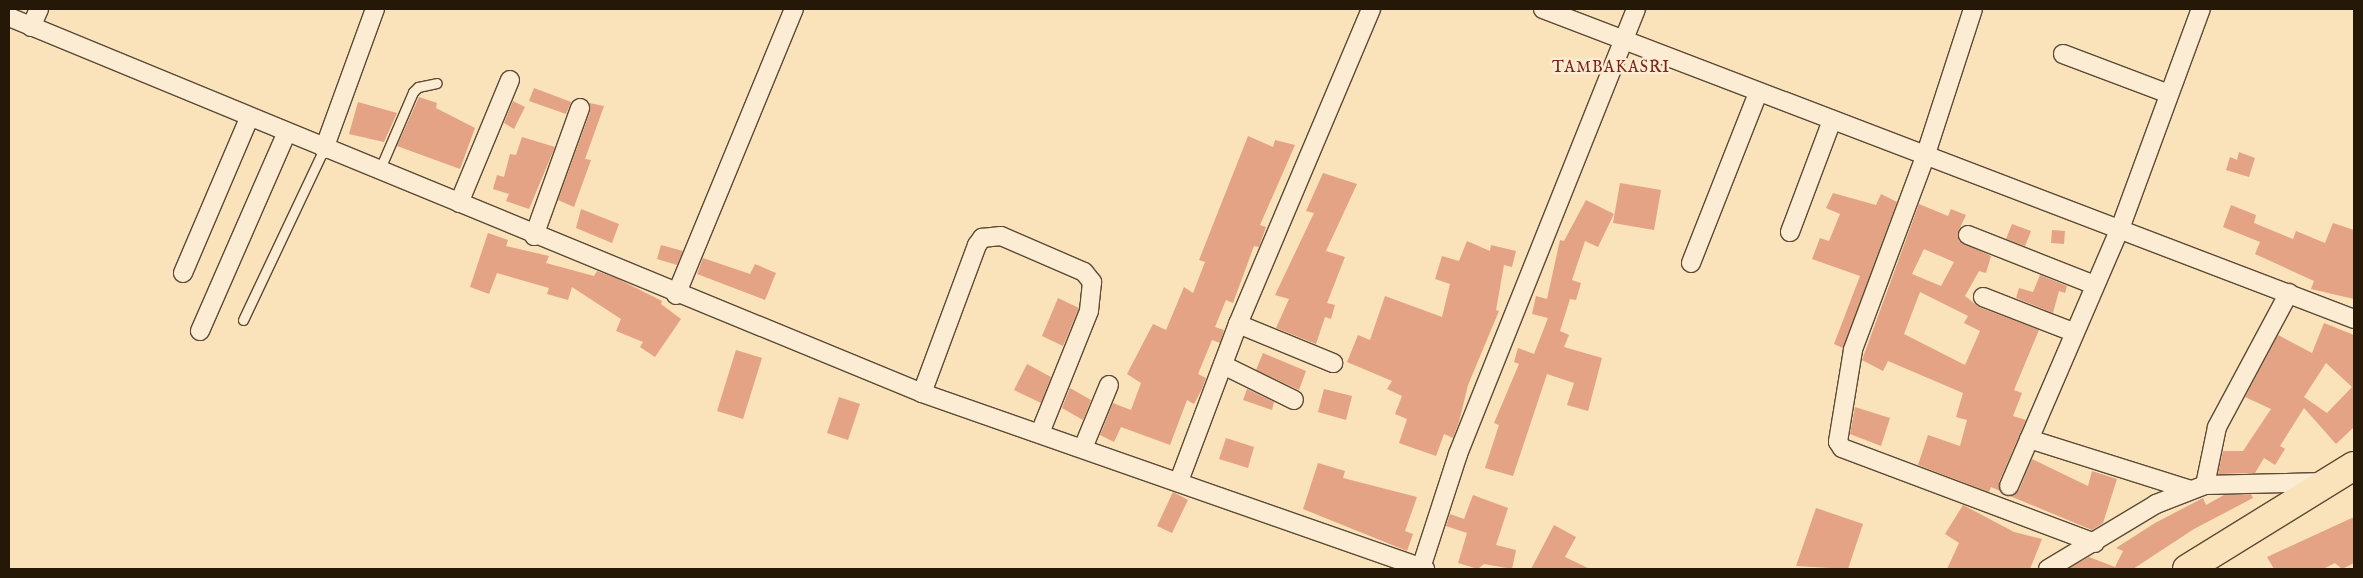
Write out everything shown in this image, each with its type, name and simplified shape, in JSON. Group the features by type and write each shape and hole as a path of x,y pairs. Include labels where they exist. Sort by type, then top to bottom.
{"main road":[{"path":"2187,569 2354,466"}],"street":[{"path":"31,27 39,9"},
{"path":"324,149 375,9"},
{"path":"676,296 794,9"},
{"path":"1179,481 1238,324 1372,9"},
{"path":"1543,9 1758,94 1832,120 1925,157 2121,226 2354,319"},
{"path":"9,17 286,134 460,203 676,296 922,393 1179,481 1415,567 1458,454 1636,9"},
{"path":"1973,9 1925,157 1853,350 1838,442 1842,448 2095,544"},
{"path":"2009,486 2092,284 2121,226 2202,9"},
{"path":"2063,54 2169,94"},
{"path":"460,203 510,80"},
{"path":"1691,264 1758,94"},
{"path":"534,236 580,108"},
{"path":"183,273 249,118"},
{"path":"1790,232 1832,120"},
{"path":"200,331 286,134"},
{"path":"1968,235 2092,284"},
{"path":"922,393 977,245 982,238 1001,236 1084,272 1092,282 1089,311 1040,433"},
{"path":"2198,488 2217,427 2288,293"},
{"path":"1983,297 2073,332"},
{"path":"1238,324 1333,364"},
{"path":"1223,365 1294,400"},
{"path":"1083,448 1109,385"},
{"path":"2028,439 2198,488"},
{"path":"2048,569 2095,544 2156,504 2198,488 2330,482"}],"lane":[{"path":"379,171 413,92 418,86 437,83"},
{"path":"243,320 324,149"}],"building":[{"path":"534,88 571,102 566,114 529,101"},
{"path":"419,97 437,103 436,108 475,128 460,169 397,146"},
{"path":"513,101 525,107 514,129 504,123"},
{"path":"358,102 397,113 384,142 349,134"},
{"path":"589,103 604,106 585,159 591,160 574,207 558,200 590,112"},
{"path":"1248,136 1273,147 1275,140 1295,145 1260,225 1266,227 1259,247 1254,246 1233,303 1226,300 1215,327 1224,330 1220,343 1212,340 1198,374 1206,378 1202,389 1194,404 1187,400 1170,445 1121,427 1114,442 1100,435 1113,403 1131,410 1141,383 1127,374 1153,324 1166,330 1184,287 1193,293 1205,262 1199,260"},
{"path":"522,137 555,147 529,209 506,201 509,194 493,189 497,175 504,177 510,154 516,155"},
{"path":"2239,152 2255,158 2249,177 2226,170 2230,157 2237,160"},
{"path":"1323,173 1357,184 1326,251 1345,257 1327,303 1335,305 1331,319 1325,317 1316,344 1276,328 1289,299 1275,295 1314,213 1306,211"},
{"path":"1620,183 1661,190 1654,230 1613,223"},
{"path":"1833,193 1876,205 1881,194 1897,202 1843,348 1834,344 1860,276 1812,259 1820,238 1829,241 1840,214 1826,208"},
{"path":"1586,200 1614,214 1598,247 1585,241 1572,280 1581,283 1576,300 1570,299 1560,331 1569,335 1564,347 1602,358 1588,411 1567,405 1574,383 1547,374 1513,476 1485,468 1499,425 1494,423 1519,364 1514,362 1518,348 1534,354 1548,318 1532,314 1536,296 1547,299 1560,240 1564,241"},
{"path":"1919,204 1948,216 1951,209 1966,215 1958,232 1959,241 1991,256 1986,273 1979,271 1965,296 1979,307 2039,330 2014,390 2022,393 2013,416 2026,420 1999,482 2000,491 1991,487 1989,492 1918,465 1928,435 1960,446 1967,420 1956,417 1963,393 1888,361 1883,371 1862,360","holes":["1924,249 1954,262 1941,286 1912,274","1920,292 1968,316 1964,323 1980,331 1965,365 1904,334"]},
{"path":"2231,205 2256,215 2254,223 2293,239 2296,231 2325,243 2333,223 2354,230 2354,299 2311,289 2314,281 2255,254 2260,242 2223,227"},
{"path":"581,209 619,224 612,243 576,228"},
{"path":"2012,224 2031,231 2025,246 2006,239"},
{"path":"2052,230 2065,231 2064,244 2051,243"},
{"path":"488,233 508,240 506,246 549,256 546,263 594,276 597,271 618,279 662,301 661,304 681,319 655,357 640,347 643,342 616,331 621,319 572,287 568,300 547,294 549,288 497,273 489,294 470,287"},
{"path":"1467,241 1490,251 1491,245 1516,251 1512,267 1504,265 1496,310 1499,311 1468,385 1453,438 1444,434 1436,456 1399,443 1407,419 1395,414 1402,396 1387,389 1392,381 1347,362 1358,335 1370,340 1385,296 1442,317 1450,284 1435,279 1442,256 1459,261"},
{"path":"661,245 683,251 677,265 657,259"},
{"path":"703,258 750,274 755,264 776,273 765,300 697,274"},
{"path":"2040,275 2067,286 2065,293 2059,291 2053,313 2016,298 2019,288 2033,292"},
{"path":"1058,298 1079,308 1063,346 1042,336"},
{"path":"2324,323 2354,335 2354,427 2336,444 2304,408 2280,446 2285,449 2275,465 2264,458 2255,473 2218,474 2223,451 2243,451 2271,409 2245,397 2278,335 2312,353","holes":["2326,363 2352,387 2327,413 2304,397"]},
{"path":"736,350 762,358 743,419 717,411"},
{"path":"1263,353 1306,371 1299,390 1256,370"},
{"path":"1027,364 1051,377 1041,403 1014,390"},
{"path":"1070,388 1091,400 1083,420 1062,408"},
{"path":"1247,389 1274,402 1272,410 1243,400"},
{"path":"1324,389 1352,396 1346,420 1318,412"},
{"path":"839,397 860,404 848,440 827,433"},
{"path":"1855,407 1890,418 1881,446 1850,434"},
{"path":"1226,438 1254,447 1248,468 1219,459"},
{"path":"2032,459 2088,486 2092,471 2117,479 2103,523 2092,530 2010,496 2019,490"},
{"path":"1318,463 1345,471 1343,478 1417,497 1405,531 1413,534 1407,551 1303,509"},
{"path":"1173,492 1188,500 1172,533 1157,526"},
{"path":"2251,494 2253,498 2194,529 2133,569 2068,569 2089,557 2115,567 2123,551 2116,548 2155,523 2203,498 2206,505 2224,495"},
{"path":"1473,495 1508,508 1496,545 1516,550 1512,569 1484,564 1478,569 1458,563 1467,533 1446,526 1450,514 1464,519"},
{"path":"1963,505 2014,532 2042,539 2030,569 1947,569 1959,543 1945,534"},
{"path":"1816,508 1863,524 1848,569 1796,566"},
{"path":"2354,517 2354,563 2342,569 2335,563 2323,569 2274,569 2267,557"},
{"path":"1554,525 1576,537 1565,557 1590,569 1531,569"}],"district":[{"name":"TAMBAKASRI","path":"1611,68"}]}
